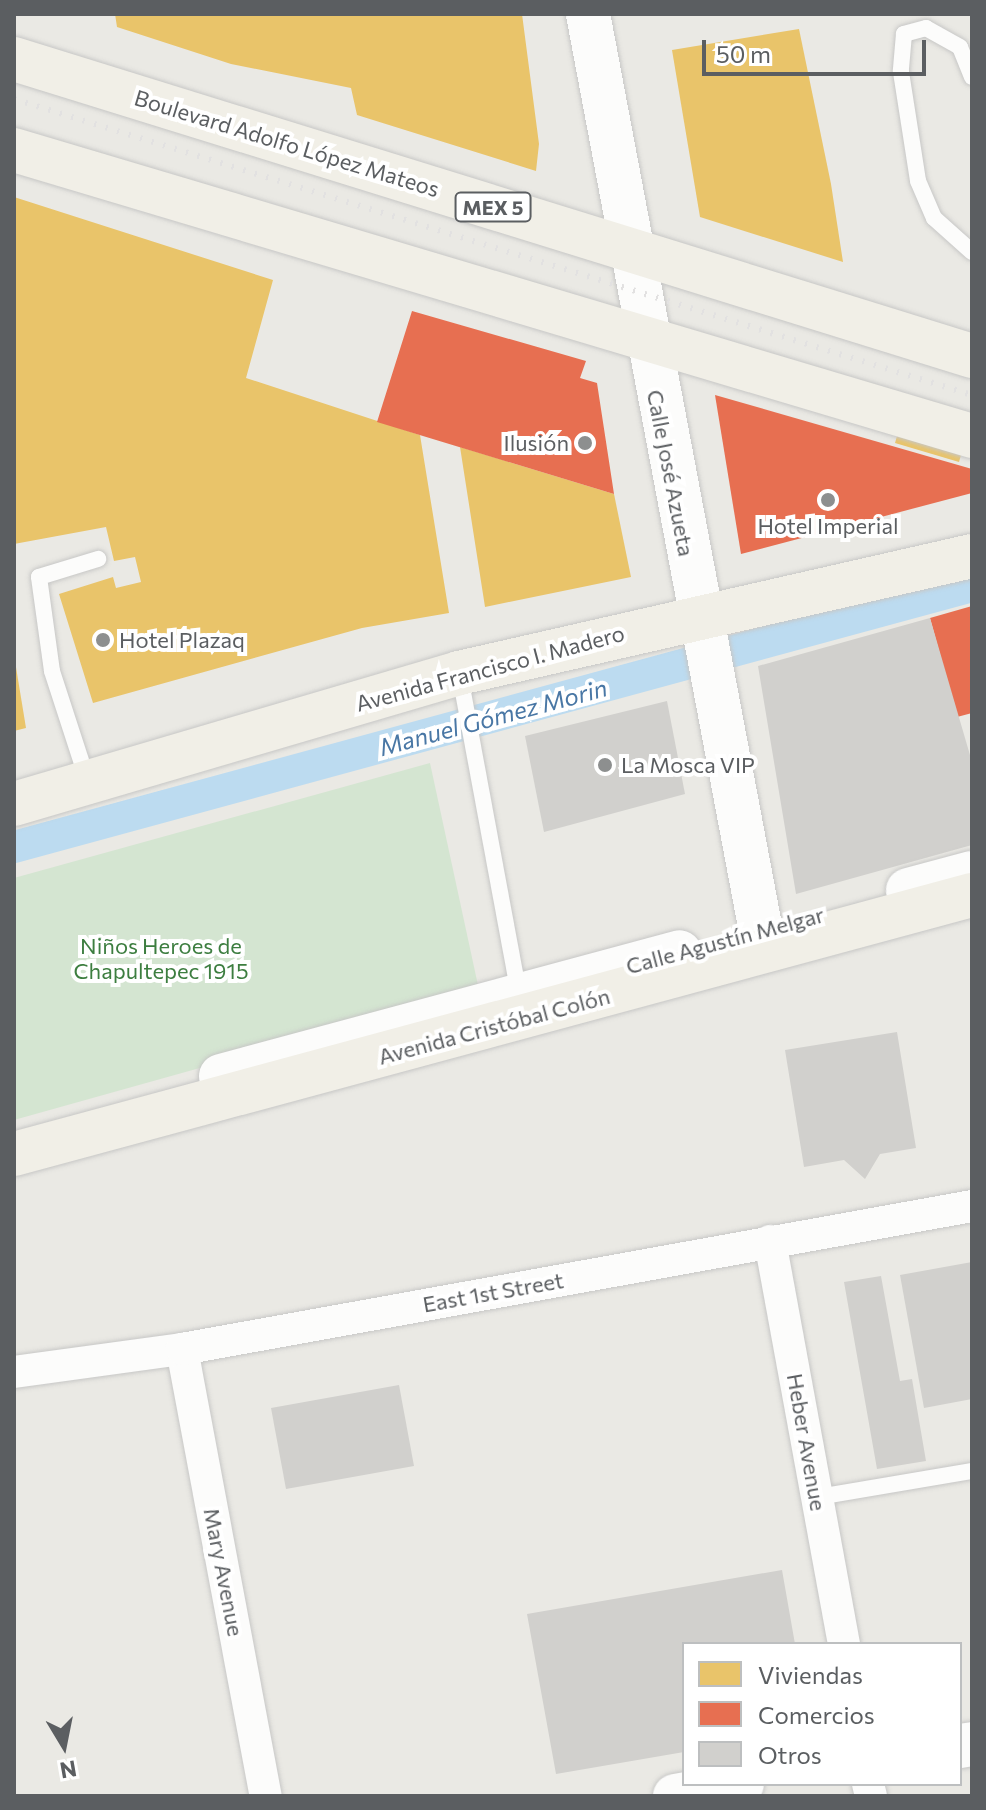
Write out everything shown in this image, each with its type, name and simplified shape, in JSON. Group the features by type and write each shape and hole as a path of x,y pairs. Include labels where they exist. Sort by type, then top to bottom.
{"main road":[{"name":"Calle José Azueta","path":"588,14 644,336 761,931"},
{"name":"Boulevard Adolfo López Mateos","path":"14,59 972,356"},
{"path":"14,150 972,436"},
{"name":"Avenida Francisco I. Madero","path":"14,804 459,673 699,615 972,556"},
{"name":"Calle Agustín Melgar","path":"14,1131 972,873"},
{"name":"Avenida Cristóbal Colón","path":"14,1154 972,895"},
{"path":"675,1796 731,1786"}],"street":[{"name":"East 1st Street","path":"14,1372 182,1349 972,1206"},
{"name":"Heber Avenue","path":"770,1241 844,1642"},
{"name":"Mary Avenue","path":"182,1349 266,1796"}],"lane":[{"path":"972,77 966,54 952,41 926,28 904,34 901,72 918,181 934,218 972,252"},
{"path":"88,782 52,671 39,577 98,559"},
{"path":"459,673 519,993"},
{"path":"818,1497 972,1471"}],"green space":[{"name":"Niños Heroes de Chapultepec 1915","path":"430,763 479,990 14,1120 14,878"}],"building: Viviendas":[{"path":"115,14 522,14 539,144 536,171 357,115 351,88 231,64 117,27"},
{"path":"799,29 831,184 843,262 700,217 672,50"},
{"path":"14,197 273,280 246,378 420,435 449,613 362,628 93,703 59,594 113,577 116,588 141,582 135,557 114,561 106,527 14,544"},
{"path":"897,436 961,455 959,462 895,443"},
{"path":"460,447 614,494 631,577 485,607"},
{"path":"14,655 26,728 14,731"}],"building: Comercios":[{"path":"412,311 586,361 580,378 597,383 614,494 377,422"},
{"path":"715,395 972,469 972,493 741,554"},
{"path":"972,606 972,713 957,717 930,618"}],"building: Otros":[{"path":"930,618 972,762 972,845 796,894 758,666"},
{"name":"La Mosca VIP","path":"667,701 685,794 544,832 525,736"},
{"path":"897,1032 916,1148 880,1154 865,1179 844,1160 804,1167 785,1050"},
{"path":"972,1262 972,1399 924,1408 900,1275"},
{"path":"881,1276 900,1381 912,1379 926,1461 877,1469 844,1282"},
{"path":"399,1385 414,1466 286,1489 271,1408"},
{"path":"782,1570 795,1642 682,1642 682,1752 556,1774 527,1614"}],"waterway":[{"name":"Manuel Gómez Morin","path":"14,847 972,586"}],"railway":[{"path":"14,99 972,395"}],"place":[{"name":"Ilusión","path":"585,443"},
{"name":"Hotel Imperial","path":"828,500"},
{"name":"Hotel Plazaq","path":"103,640"},
{"name":"La Mosca VIP","path":"605,765"}]}
